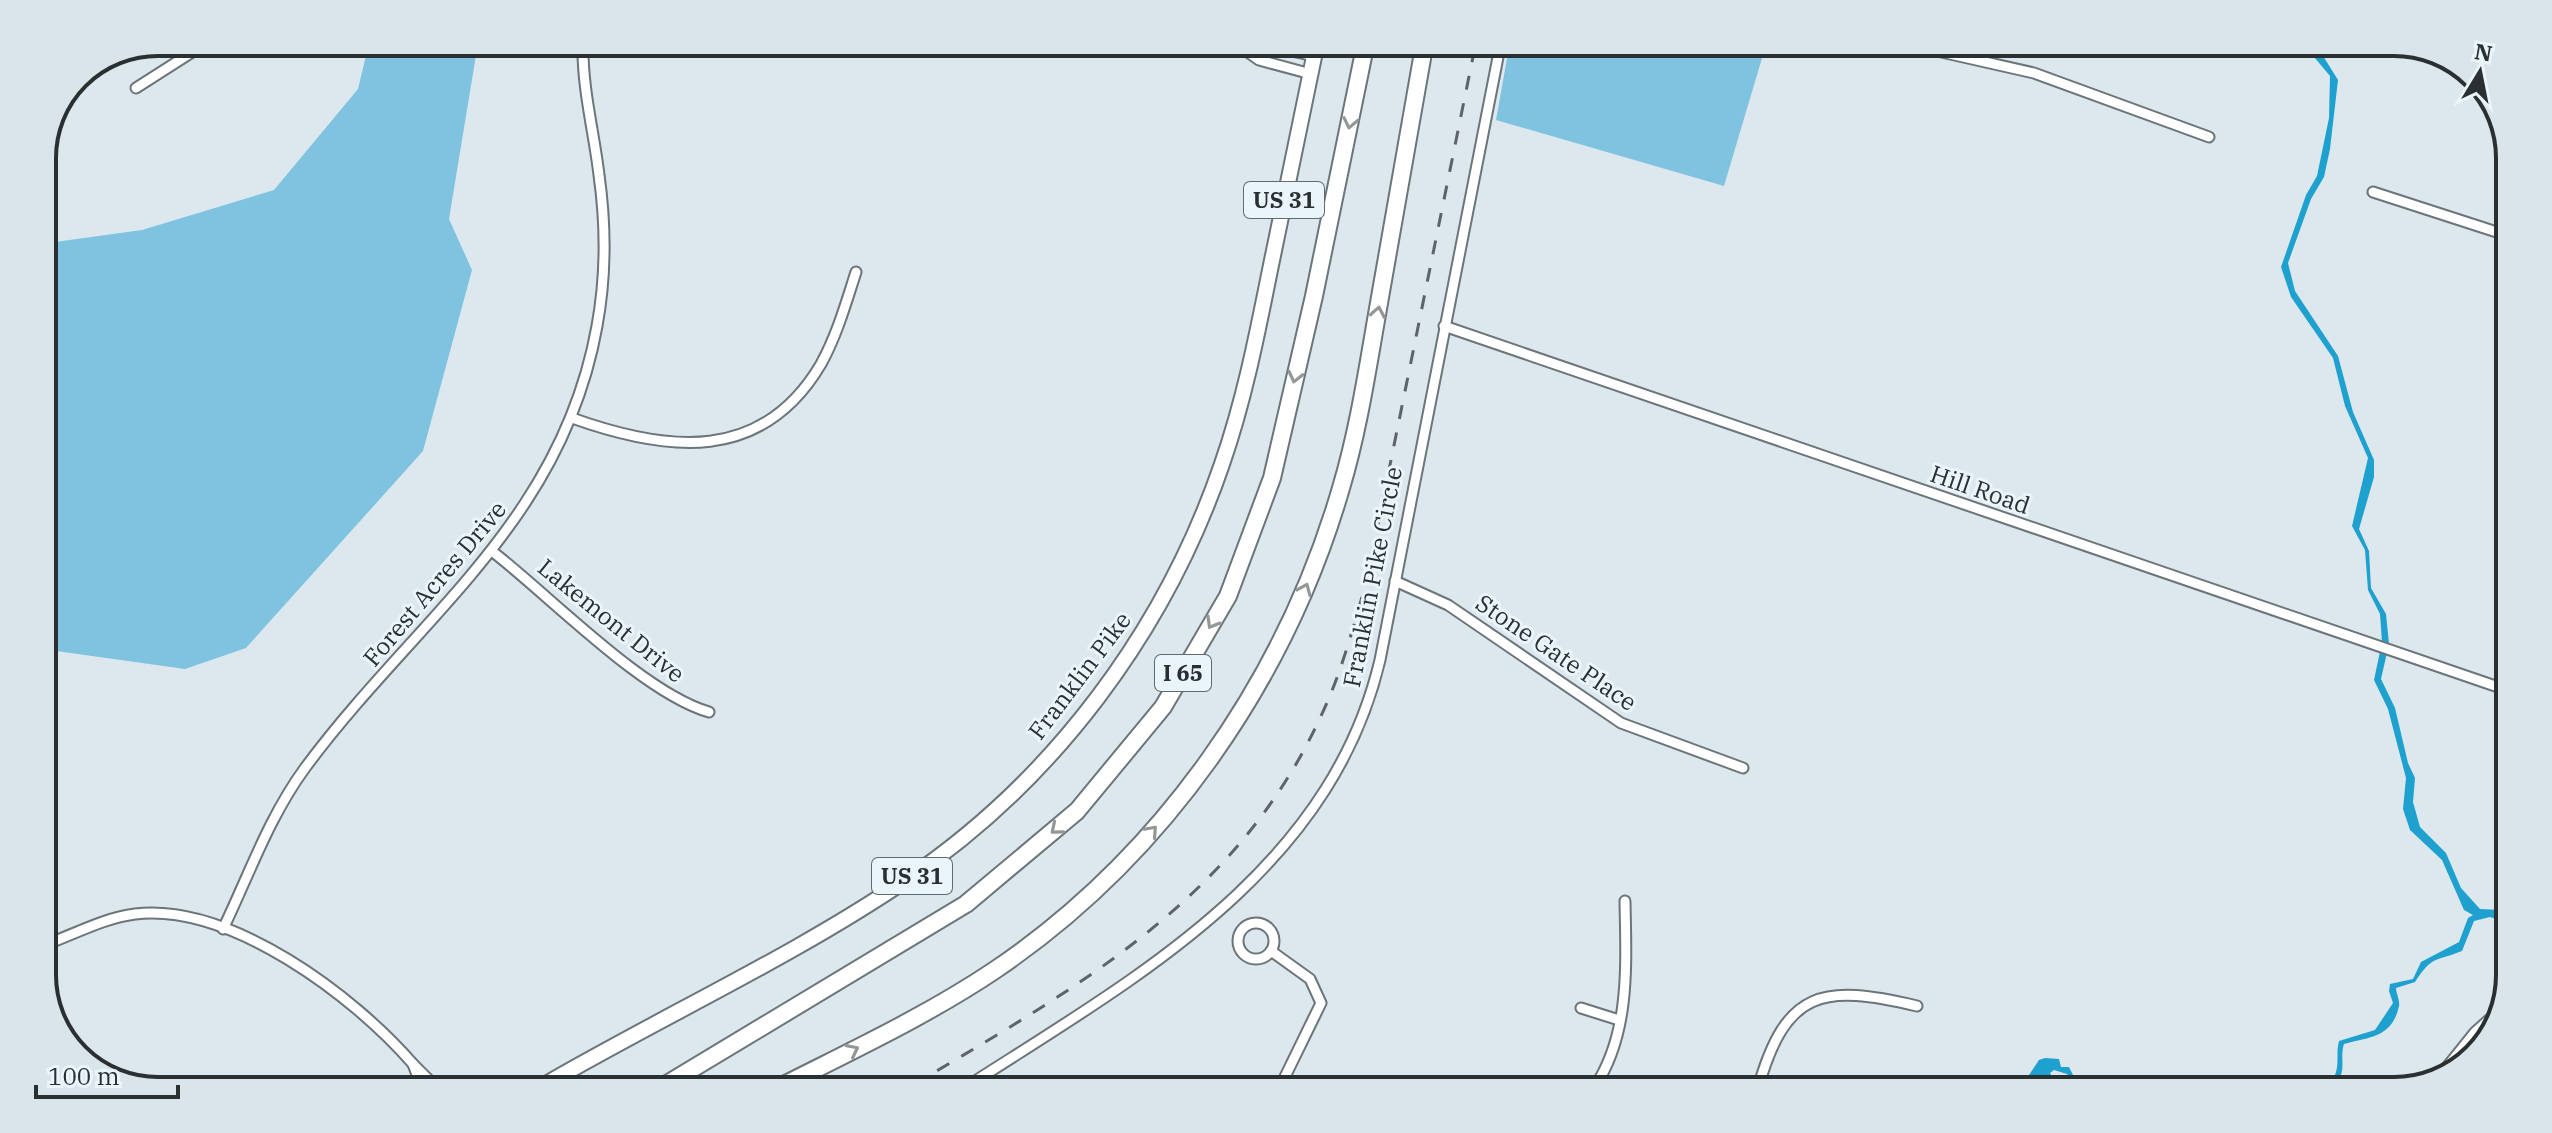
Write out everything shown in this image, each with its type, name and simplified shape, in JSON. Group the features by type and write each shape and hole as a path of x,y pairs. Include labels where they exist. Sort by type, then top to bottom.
{"highway":[{"name":"I 65","path":"679,1077 966,904 1077,811 1163,707 1228,596 1272,478 1314,296 1363,56"},
{"path":"799,1077 937,1006 996,969 1052,927 1151,832 1200,772 1244,708 1300,601 1344,479 1364,392 1422,56"}],"main road":[{"name":"Franklin Pike","path":"559,1077 821,932 917,872 957,843 1026,780 1102,692 1170,585 1222,464 1251,361 1315,56"}],"street":[{"path":"136,88 186,56"},
{"name":"Forest Acres Drive","path":"223,929 274,818 305,769 493,552 527,505 572,418 597,327 603,256 601,188 585,87 584,56"},
{"path":"1253,56 1311,74"},
{"name":"Franklin Pike Circle","path":"981,1077 1164,959 1230,904 1271,863 1323,791 1363,717 1377,673 1498,56"},
{"path":"1959,56 2034,73 2209,137"},
{"path":"2373,192 2496,232"},
{"path":"572,418 625,435 676,444 716,442 758,427 792,401 817,370 840,321 856,272"},
{"name":"Hill Road","path":"1444,326 2496,686"},
{"name":"Lakemont Drive","path":"493,552 637,671 683,703 709,712"},
{"name":"Stone Gate Place","path":"1395,581 1448,605 1621,723 1743,768"},
{"path":"1600,1077 1619,1020 1627,976 1625,901"},
{"path":"56,941 133,915 179,915 223,929 281,955 331,987 381,1028 426,1077"},
{"path":"1271,951 1310,979 1321,1003 1318,1015 1285,1077"},
{"path":"1762,1077 1776,1036 1788,1019 1810,1004 1832,995 1855,993 1917,1006"},
{"path":"1581,1008 1619,1020"},
{"path":"2455,1057 2482,1026"},
{"path":"413,1064 418,1077"}],"shaded area":[{"path":"366,56 476,56 449,219 472,270 423,451 246,648 185,669 56,651 56,242 142,230 274,190 358,89"},
{"path":"1507,56 1763,56 1724,186 1496,120"},
{"path":"2313,56 2323,56 2338,80 2330,149 2324,177 2311,199 2288,263 2295,291 2338,356 2353,412 2374,460 2374,477 2359,529 2369,551 2371,588 2386,614 2389,644 2381,679 2395,708 2408,763 2415,778 2413,802 2420,827 2446,853 2461,888 2480,909 2496,910 2496,919 2490,917 2474,921 2462,951 2435,960 2415,982 2396,988 2399,1006 2391,1025 2378,1035 2344,1044 2340,1077 2333,1077 2337,1068 2339,1041 2375,1030 2393,1003 2390,984 2413,979 2421,962 2459,942 2468,918 2473,915 2464,910 2442,860 2410,830 2403,809 2406,778 2388,709 2374,680 2382,642 2380,614 2368,590 2365,550 2352,526 2368,458 2345,406 2333,358 2291,297 2281,267 2306,195 2317,176 2329,118 2330,76"},
{"path":"2059,1059 2061,1067 2069,1067 2074,1077 2054,1070 2050,1073 2052,1077 2028,1077 2039,1060"}],"railway":[{"path":"926,1077 1035,1012 1092,973 1147,932 1198,887 1245,837 1286,780 1321,716 1341,667 1366,583 1473,56"}]}
